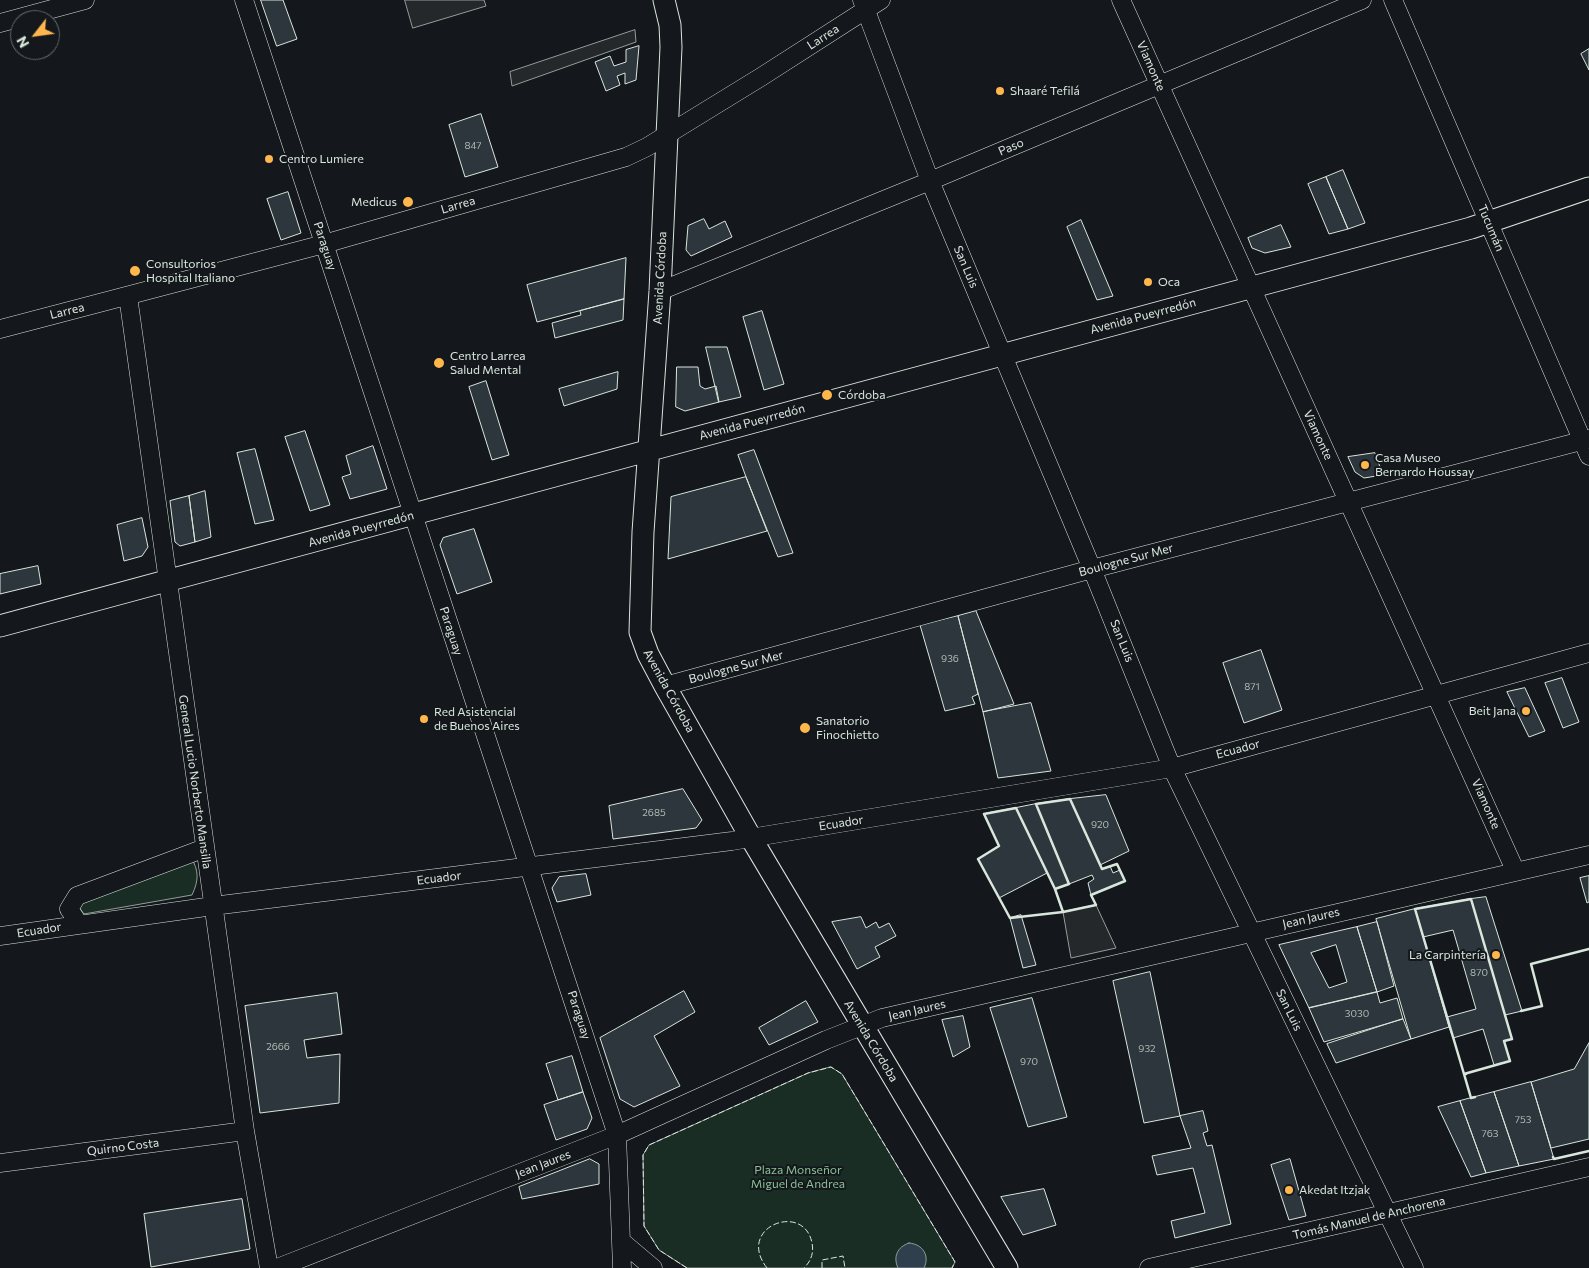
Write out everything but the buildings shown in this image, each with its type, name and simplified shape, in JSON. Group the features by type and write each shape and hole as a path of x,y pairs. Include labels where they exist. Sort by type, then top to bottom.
{"main road":[{"name":"Avenida Córdoba","path":"664,0 670,34 667,135 660,291 648,451 639,620 643,644 751,838 861,1026 1008,1268"},
{"name":"Avenida Pueyrredón","path":"0,626 1489,223 1589,188"}],"street":[{"path":"0,23 85,0"},
{"name":"Paraguay","path":"244,0 412,515 531,867 617,1135 622,1268"},
{"name":"Larrea","path":"0,329 324,244 626,157 667,135 864,5 881,0"},
{"name":"Viamonte","path":"1121,0 1250,287 1437,694 1515,870"},
{"name":"Paso","path":"660,291 930,181 1362,0"},
{"name":"Tucumán","path":"1393,0 1587,445"},
{"name":"San Luis","path":"864,5 930,181 1092,569 1172,768 1414,1268"},
{"name":"General Lucio Norberto Mansilla","path":"128,296 245,1131 268,1268"},
{"name":"Boulogne Sur Mer","path":"665,686 1092,569 1349,502 1587,445"},
{"name":"Ecuador","path":"0,936 213,906 751,838 1172,768 1589,653"},
{"name":"Ecuador","path":"79,924 69,909 77,896 205,848"},
{"name":"Jean Jaures","path":"277,1268 617,1135 882,1018 1589,854"},
{"name":"Quirno Costa","path":"0,1163 245,1131"},
{"name":"Tomás Manuel de Anchorena","path":"1149,1268 1589,1167"},
{"path":"621,1241 653,1268"}],"green space":[{"path":"191,857 196,867 197,876 192,895 84,914 79,907 79,901"},
{"name":"Plaza Monseñor Miguel de Andrea","path":"831,1067 842,1074 955,1262 952,1268 687,1268 659,1250 644,1226 643,1155 649,1145 808,1073"}],"shaded area":[{"path":"405,0 484,0 486,6 413,28"},
{"path":"635,30 636,42 512,86 510,72"},
{"path":"1096,905 1116,948 1071,958 1063,912"}],"water":[{"path":"909,1243 918,1246 924,1251 926,1264 924,1268 898,1268 897,1253"}],"fence":[{"path":"687,1268 659,1250 644,1226 643,1155 649,1145 808,1073 831,1067 842,1074 955,1262 952,1268"},
{"path":"767,1268 759,1253 759,1241 765,1231 774,1224 786,1222 797,1223 806,1230 812,1243 811,1257 804,1268"},
{"path":"822,1268 822,1260 843,1256 845,1268"}],"wall":[{"path":"1070,799 1102,869 1117,864 1125,881 1091,895 1096,905 1063,912 1055,889 1069,884 1036,804 1070,799"},
{"path":"1016,808 1055,889 1063,912 1010,918 978,859 999,846 984,814 1016,808"},
{"path":"1471,899 1512,1039 1504,1041 1510,1061 1464,1074 1415,909 1471,899"},
{"path":"1521,1011 1542,1006 1531,964 1589,949"},
{"path":"1466,1074 1464,1074 1471,1098 1475,1097"},
{"path":"1553,1157 1554,1159 1589,1151"}],"place":[{"name":"Shaaré Tefilá","path":"1000,91"},
{"name":"Centro Lumiere","path":"269,159"},
{"name":"Medicus","path":"408,202"},
{"name":"Consultorios Hospital Italiano","path":"135,271"},
{"name":"Oca","path":"1148,282"},
{"name":"Centro Larrea Salud Mental","path":"439,363"},
{"name":"Córdoba","path":"827,395"},
{"name":"Casa Museo Bernardo Houssay","path":"1365,465"},
{"name":"Beit Jana","path":"1526,711"},
{"name":"Red Asistencial de Buenos Aires","path":"424,719"},
{"name":"Sanatorio Finochietto","path":"805,728"},
{"name":"La Carpintería","path":"1496,955"},
{"name":"Akedat Itzjak","path":"1289,1190"}]}
